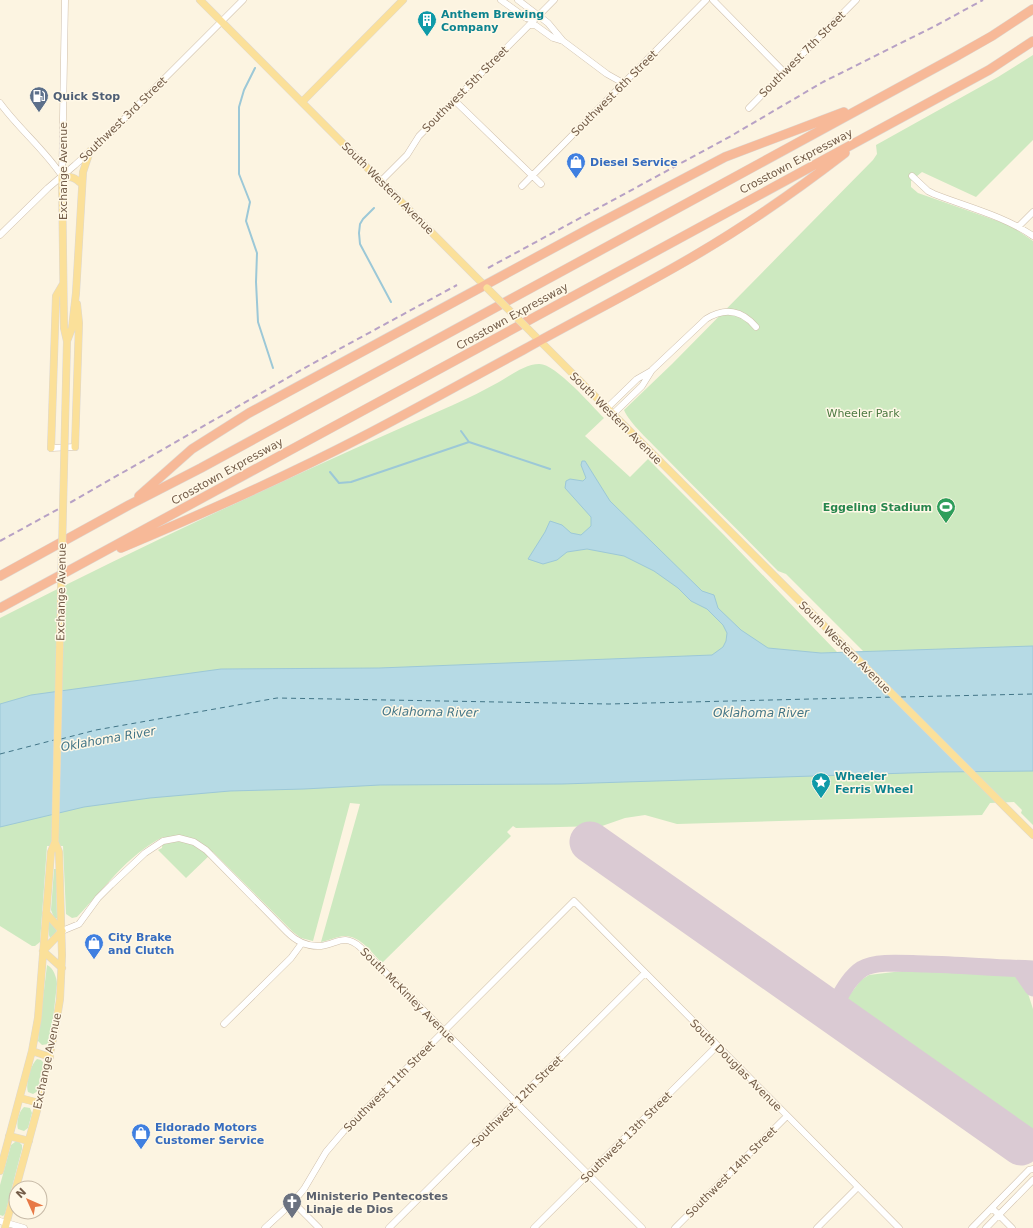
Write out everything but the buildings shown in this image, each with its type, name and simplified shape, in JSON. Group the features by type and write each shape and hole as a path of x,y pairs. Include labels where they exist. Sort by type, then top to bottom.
{"highway":[{"name":"Crosstown Expressway","path":"0,576 876,100 992,36 1033,9"},
{"name":"Crosstown Expressway","path":"0,608 989,70 1033,41"},
{"path":"129,505 192,449 237,421 486,287 594,226 725,157 876,100"},
{"path":"73,568 190,520 362,437 694,256 732,233 799,188 871,134"}],"main road":[{"name":"South Western Avenue","path":"200,0 1033,835"},
{"path":"302,102 403,0"},
{"name":"Exchange Avenue","path":"67,341 72,328 76,293 82,172 90,151"},
{"path":"62,176 70,176 82,184"},
{"name":"Exchange Avenue","path":"0,1171 32,1051 38,1018 51,852 55,842 67,341 64,328 62,176"},
{"path":"51,448 56,296 63,283"},
{"path":"75,447 79,323 76,293"},
{"name":"Exchange Avenue","path":"4,1224 39,1103 50,1057 60,999 62,931 59,852 55,842"},
{"path":"46,913 62,931 43,951 62,968"},
{"path":"32,1051 50,1057"},
{"path":"20,1098 39,1103"},
{"path":"9,1136 29,1141"}],"street":[{"name":"Exchange Avenue","path":"62,176 65,0"},
{"name":"Southwest 3rd Street","path":"0,235 48,188 130,113 243,0"},
{"path":"501,0 526,18 531,19 539,15"},
{"path":"518,0 550,24 562,41"},
{"name":"Southwest 5th Street","path":"381,181 400,164 419,136 554,0"},
{"name":"Southwest 6th Street","path":"522,186 706,0"},
{"path":"713,0 784,72"},
{"name":"Southwest 7th Street","path":"748,108 856,0"},
{"path":"529,25 535,25 553,38 562,41 607,74 623,83"},
{"path":"454,100 541,184"},
{"path":"0,103 14,122 52,161 62,176"},
{"path":"912,176 928,191 934,194 1019,226 1033,236"},
{"path":"1019,226 1033,212"},
{"path":"607,408 637,379 652,370 712,315 725,312 738,313 750,319 756,327"},
{"path":"613,414 642,386 652,370"},
{"path":"51,448 75,447"},
{"name":"South McKinley Avenue","path":"62,931 79,924 103,893 145,852 159,843 172,838 182,838 200,845 221,864 287,932 302,943 321,946 344,940 358,945 642,1228"},
{"name":"South Douglas Avenue","path":"574,901 899,1228"},
{"name":"Southwest 11th Street","path":"265,1228 293,1202 306,1185 326,1152 342,1132 574,901"},
{"path":"224,1024 291,958 302,943"},
{"name":"Southwest 12th Street","path":"389,1228 645,973"},
{"name":"Southwest 13th Street","path":"534,1228 717,1046"},
{"name":"Southwest 14th Street","path":"675,1228 787,1116"},
{"path":"972,1228 1029,1170 1033,1169"},
{"path":"986,1228 1033,1180"},
{"path":"817,1228 858,1187"},
{"path":"1010,1189 1018,1195"},
{"path":"293,1202 319,1228"},
{"path":"992,1208 1012,1228"},
{"path":"4,1224 24,1228"}],"green space":[{"name":"Wheeler Park","path":"1033,55 1033,140 976,197 922,172 911,181 911,187 918,193 1006,224 1033,241 1033,825 1021,813 1022,810 1014,802 990,803 982,815 677,824 645,815 625,818 602,826 516,828 513,826 507,832 511,836 382,963 365,945 355,938 343,936 321,942 360,804 350,803 313,941 301,938 293,932 213,852 186,878 158,850 162,848 163,837 138,853 117,873 77,917 72,918 66,914 63,846 47,846 40,942 35,946 32,946 0,926 0,618 225,508 465,400 519,370 534,364 546,366 554,370 573,386 604,418 585,436 630,477 648,459 837,652 863,651 786,574 778,571 636,427 624,410 672,364 873,160 877,154 876,145 998,77"},
{"path":"54,869 56,869 57,918 55,920 51,910"},
{"path":"49,922 57,927 56,933 50,938 49,935"},
{"path":"47,965 54,973 57,984 52,1028 48,1044 42,1045 38,1041"},
{"path":"919,969 1016,973 1023,978 1033,1009 1033,1130 1022,1132 845,1001 861,980 869,975"},
{"path":"37,1059 44,1063 38,1091 33,1094 28,1092 27,1084 31,1070"},
{"path":"24,1107 30,1108 32,1113 28,1128 24,1131 18,1129 17,1124 19,1114"},
{"path":"15,1142 19,1142 22,1145 22,1149 14,1180 8,1180 8,1203 3,1216 0,1215 0,1185 11,1145"}],"water":[{"name":"Oklahoma River","path":"582,461 585,461 610,501 702,591 714,595 718,608 741,630 768,648 821,653 1033,646 1033,771 940,772 562,784 380,785 230,791 150,798 84,807 0,827 0,704 31,695 221,669 379,668 712,655 723,647 726,641 727,633 723,625 707,609 691,601 678,588 654,571 624,556 587,549 567,552 557,560 543,564 528,559 550,521 562,525 571,533 581,535 591,526 591,517 565,488 566,481 570,479 583,481 586,478 581,465"}],"waterway":[{"path":"255,68 244,90 239,107 239,174 250,202 246,221 257,253 256,282 258,322 273,368"},
{"path":"374,208 360,224 360,244 391,302"},
{"path":"461,431 469,442 550,469"},
{"path":"330,472 339,483 351,482 469,442"}],"ferry route":[{"path":"901,697 1033,694"},
{"path":"61,739 96,730 277,698 609,704 892,697"},
{"path":"0,754 54,740"}],"taxiway":[{"path":"831,1011 853,977 862,969 876,964 939,964 1033,969"},
{"path":"1020,969 1033,988"}],"runway":[{"path":"590,842 1021,1145"}],"railway":[{"path":"488,268 731,136 823,82 937,25 983,0"},
{"path":"0,541 73,501 310,365 457,285"}],"place":[{"name":"Anthem Brewing Company","path":"427,37"},
{"name":"Quick Stop","path":"39,113"},
{"name":"Diesel Service","path":"576,179"},
{"name":"Eggeling Stadium","path":"946,524"},
{"name":"Wheeler Ferris Wheel","path":"821,799"},
{"name":"City Brake and Clutch","path":"94,960"},
{"name":"Eldorado Motors Customer Service","path":"141,1150"},
{"name":"Ministerio Pentecostes Linaje de Dios","path":"292,1219"}]}
